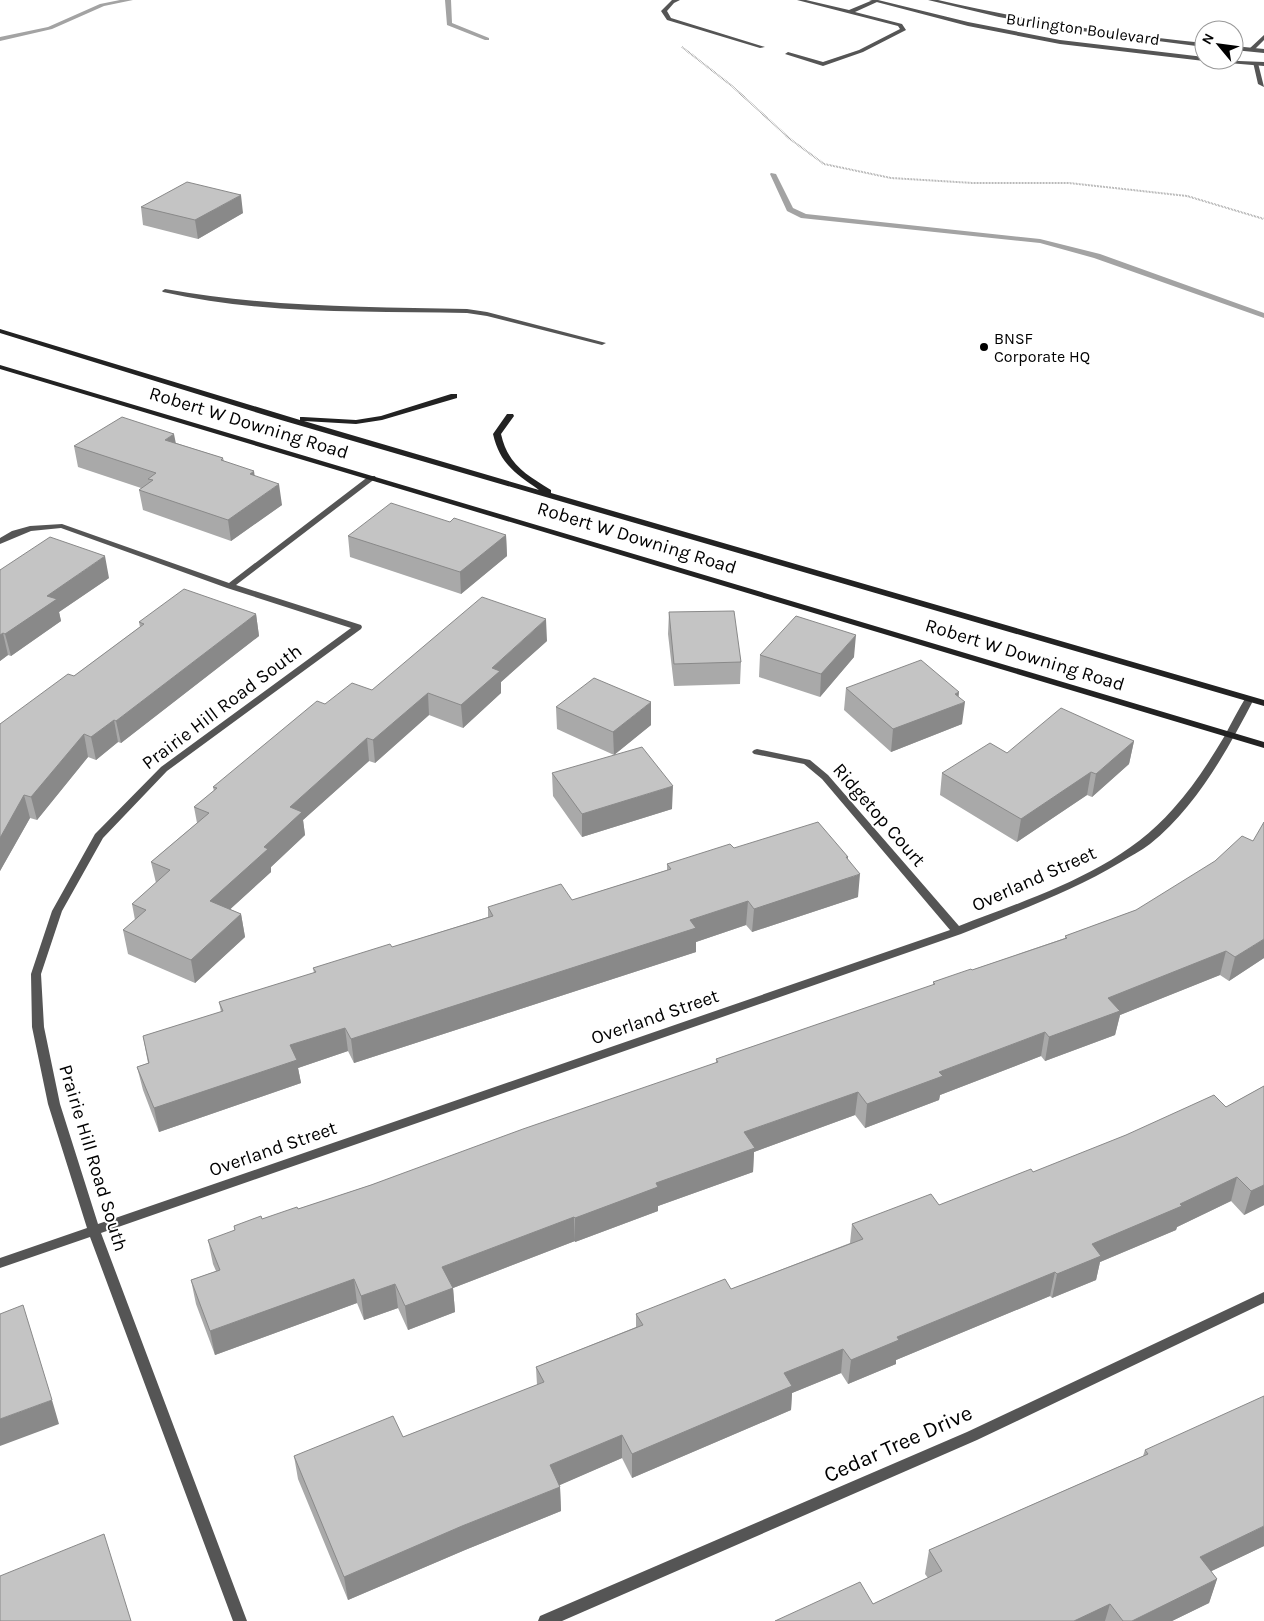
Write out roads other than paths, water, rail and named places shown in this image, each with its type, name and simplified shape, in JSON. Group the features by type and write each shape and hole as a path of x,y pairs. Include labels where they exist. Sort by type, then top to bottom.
{"main road":[{"name":"Robert W Downing Road","path":"0,331 284,418 1264,704"},
{"name":"Robert W Downing Road","path":"0,367 1264,745"},
{"path":"284,418 356,422 382,418 454,396"},
{"path":"510,416 497,434 499,448 509,465 555,497"}],"street":[{"path":"677,0 672,2 664,11 669,19 762,47"},
{"path":"788,54 823,64 860,51 904,30 900,25 800,0"},
{"path":"850,12 874,0"},
{"name":"Burlington Boulevard","path":"874,0 968,24 1060,42 1194,58"},
{"name":"Burlington Boulevard","path":"931,0 1035,23 1088,32 1194,44"},
{"path":"1251,50 1264,37"},
{"path":"1244,49 1264,51"},
{"path":"1251,50 1261,84 1264,85"},
{"path":"1244,62 1264,64"},
{"path":"165,290 199,298 237,303 467,311 487,314 602,343"},
{"path":"0,541 16,532 41,525 62,526 230,586 372,478"},
{"name":"Prairie Hill Road South","path":"230,586 358,627 164,769 99,836 57,911 36,974 38,1027 54,1104 94,1230 240,1621"},
{"name":"Overland Street","path":"0,1263 957,931 1050,894 1106,867 1148,840 1184,802 1231,734 1249,699"},
{"name":"Ridgetop Court","path":"757,752 807,762 825,777 957,931"},
{"name":"Cedar Tree Drive","path":"545,1621 972,1436 1264,1297"}],"waterway":[{"path":"0,39 50,28 102,5 130,0"},
{"path":"448,0 449,24 487,39"},
{"path":"773,174 790,209 804,216 1040,241 1097,256 1264,316"}],"place":[{"name":"BNSF Corporate HQ","path":"984,347"}]}
